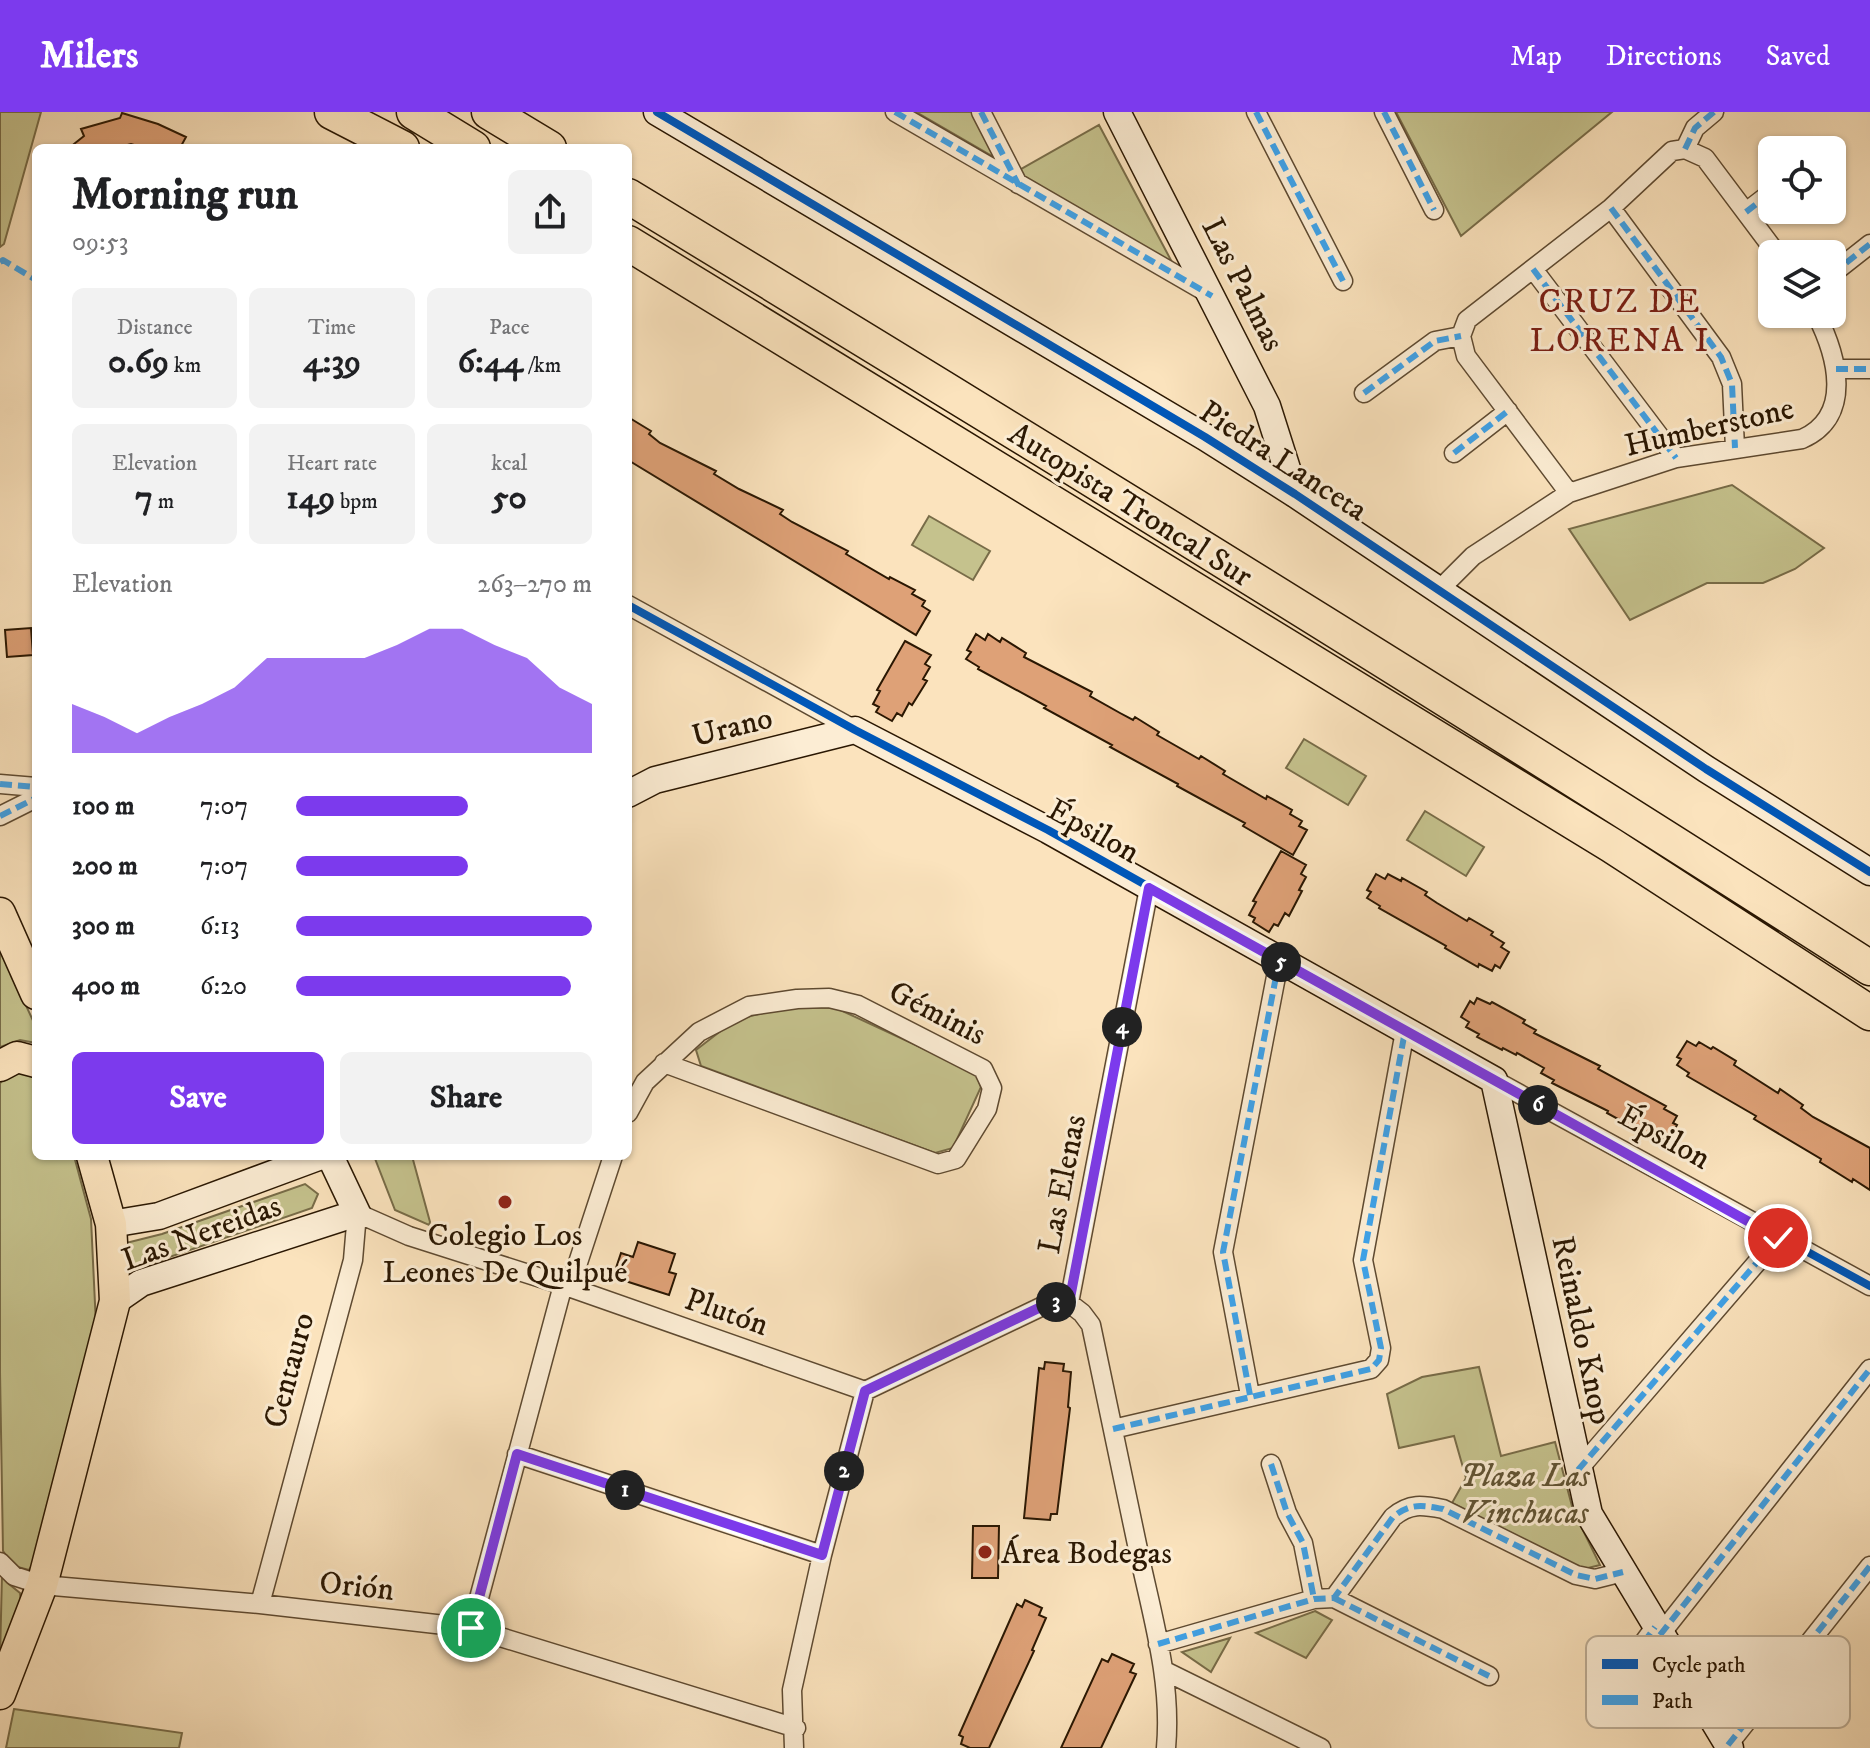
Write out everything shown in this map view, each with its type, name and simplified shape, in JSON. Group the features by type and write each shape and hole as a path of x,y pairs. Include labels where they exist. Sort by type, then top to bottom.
{"highway":[{"path":"332,112 394,144"},
{"path":"414,112 466,144"},
{"path":"489,112 542,144"},
{"name":"Autopista Troncal Sur","path":"632,198 1018,433 1870,968"},
{"name":"Autopista Troncal Sur","path":"632,245 1611,845 1870,1013"},
{"path":"632,266 838,372"},
{"name":"Autopista Troncal Sur","path":"1632,816 1870,957"},
{"name":"Autopista Troncal Sur","path":"1611,845 1870,1039"}],"main road":[{"path":"0,913 32,984"},
{"path":"0,1066 17,1057 32,1061"},
{"path":"0,1694 42,1585 115,1301 111,1224 93,1160"}],"street":[{"name":"Piedra Lanceta","path":"657,112 1295,494 1706,769 1870,872"},
{"path":"895,112 1212,296"},
{"path":"981,112 1019,186"},
{"name":"Las Palmas","path":"1117,112 1267,406 1295,494"},
{"path":"1256,112 1343,281"},
{"path":"1384,112 1434,210"},
{"path":"1685,149 1695,128 1714,112"},
{"path":"1569,493 1466,356 1461,336 1467,320 1611,208 1672,151 1685,149 1705,158 1767,240"},
{"path":"1746,212 1758,203"},
{"path":"1611,208 1721,357 1732,384 1735,448"},
{"path":"1846,263 1870,244"},
{"path":"1533,269 1676,458"},
{"path":"1823,328 1836,369 1870,369"},
{"path":"1364,393 1435,341 1461,336"},
{"name":"Humberstone","path":"1439,590 1473,556 1569,493 1676,458 1802,439 1817,432 1829,418 1835,402 1836,369"},
{"path":"1454,453 1508,411"},
{"name":"Épsilon","path":"632,607 855,730 1048,830 1778,1238 1870,1286"},
{"name":"Urano","path":"632,792 655,780 855,730"},
{"path":"0,784 32,787"},
{"path":"0,816 32,800"},
{"name":"Las Elenas","path":"1149,888 1069,1303 1091,1325 1165,1671 1169,1721 1166,1748"},
{"path":"1250,1395 1223,1252 1279,961"},
{"name":"Géminis","path":"632,1106 645,1082 664,1063 699,1032 741,1009 797,999 829,998 858,1005 983,1069 991,1081 992,1095 961,1153 950,1163 938,1164 664,1063"},
{"path":"1113,1429 1371,1369 1379,1360 1381,1348 1363,1260 1405,1031"},
{"name":"Reinaldo Knop","path":"1494,1080 1589,1514 1661,1636"},
{"name":"Las Nereidas","path":"111,1224 159,1216 310,1160"},
{"path":"332,1160 357,1213"},
{"path":"471,1628 517,1454 567,1286 612,1160"},
{"name":"Las Nereidas","path":"115,1301 141,1283 357,1213"},
{"name":"Plutón","path":"357,1213 409,1236 567,1286 865,1391"},
{"name":"Centauro","path":"260,1604 353,1260 357,1213"},
{"path":"1578,1470 1778,1238"},
{"path":"794,1748 796,1728 792,1690 822,1555 865,1391 1045,1305 1069,1303"},
{"path":"1654,1636 1870,1369"},
{"path":"517,1454 822,1555"},
{"path":"1271,1464 1287,1513 1303,1543 1314,1599"},
{"path":"1334,1598 1393,1517 1405,1507 1420,1505 1443,1509 1576,1575 1595,1579 1623,1572"},
{"name":"Orión","path":"0,1562 14,1576 42,1585 260,1604 471,1628 796,1728"},
{"path":"1815,1636 1870,1566"},
{"path":"1158,1644 1314,1599 1334,1598 1489,1676"},
{"path":"1165,1671 1321,1748"},
{"name":"Reinaldo Knop","path":"1718,1728 1729,1746"},
{"path":"1729,1746 1743,1728"}],"green space":[{"path":"0,112 41,112 4,244 0,247"},
{"path":"916,112 972,112 999,160"},
{"path":"1396,112 1612,112 1461,236"},
{"path":"1099,125 1173,264 1016,172"},
{"path":"1732,485 1824,548 1795,569 1763,583 1707,583 1630,620 1569,529"},
{"path":"929,516 990,551 973,580 912,545"},
{"path":"1304,739 1366,776 1348,805 1286,768"},
{"path":"1425,811 1484,847 1466,876 1407,840"},
{"path":"0,950 32,1018 32,1042 20,1040 0,1047"},
{"path":"786,1007 836,1008 976,1073 981,1087 953,1148 935,1153 701,1066 696,1050 735,1020"},
{"path":"23,1070 32,1073 32,1160 75,1160 91,1219 96,1325 35,1560 29,1570 14,1566 3,1551 0,1084 3,1076"},
{"path":"376,1160 413,1160 429,1225 395,1210"},
{"path":"305,1184 318,1194 312,1208 129,1271 126,1243 162,1234"},
{"name":"Plaza Las Vinchucas","path":"1479,1367 1501,1456 1555,1442 1573,1510 1600,1565 1580,1570 1452,1503 1466,1478 1454,1436 1399,1448 1387,1394 1422,1377"},
{"path":"2,1574 20,1593 21,1604 0,1658"},
{"path":"1315,1611 1332,1620 1306,1658 1256,1633"},
{"path":"1230,1638 1211,1672 1182,1652"},
{"path":"14,1709 182,1733 179,1748 6,1748"}],"building":[{"path":"122,113 186,137 182,144 74,144 84,136 81,129 120,118"},
{"path":"632,419 651,431 649,434 660,443 716,471 714,474 739,489 783,510 780,514 792,522 848,551 846,554 889,579 915,590 912,594 925,601 922,606 930,611 916,635 632,462"},
{"path":"31,628 32,655 7,657 5,630"},
{"path":"976,634 985,640 988,634 1000,642 1002,638 1026,653 1024,657 1092,692 1090,696 1120,713 1133,720 1135,717 1159,732 1157,735 1199,759 1201,756 1225,771 1223,774 1266,799 1267,796 1292,810 1290,814 1302,821 1299,826 1307,830 1293,855 1243,826 1245,823 978,669 966,659 971,652 967,650"},
{"path":"905,641 931,655 925,664 930,667 923,679 927,681 912,705 909,703 902,716 897,713 892,721 876,712 879,707 873,704 880,691 877,690"},
{"path":"1281,851 1306,865 1301,874 1306,877 1289,916 1285,913 1278,926 1274,924 1269,932 1253,922 1255,918 1249,915 1256,902 1253,901"},
{"path":"1376,874 1385,879 1388,874 1401,881 1402,878 1467,921 1469,918 1493,932 1491,935 1504,943 1501,947 1509,952 1500,968 1495,965 1492,971 1479,964 1478,967 1379,908 1367,898 1371,892 1367,890"},
{"path":"1477,998 1490,1004 1492,1002 1525,1020 1523,1023 1536,1030 1534,1033 1600,1066 1598,1069 1666,1106 1664,1109 1677,1116 1673,1123 1677,1125 1668,1141 1659,1136 1657,1141 1644,1134 1642,1137 1618,1123 1620,1120 1608,1111 1552,1083 1554,1080 1541,1073 1544,1068 1477,1037 1479,1034 1466,1027 1469,1022 1461,1017 1470,1001 1474,1004"},
{"path":"1687,1041 1696,1046 1699,1042 1711,1049 1713,1047 1736,1061 1734,1065 1803,1105 1801,1108 1813,1117 1870,1148 1870,1190 1853,1179 1852,1182 1820,1162 1821,1159 1754,1119 1756,1116 1687,1076 1689,1073 1677,1065 1681,1059 1677,1057"},
{"path":"638,1242 675,1254 669,1272 676,1274 669,1295 613,1277 621,1253 633,1257"},
{"path":"1045,1362 1064,1364 1063,1371 1071,1372 1070,1408 1057,1514 1051,1514 1050,1520 1024,1518 1039,1368 1044,1369"},
{"name":"Área Bodegas","path":"973,1526 999,1526 998,1578 972,1578"},
{"path":"1025,1600 1042,1608 1039,1615 1046,1618 1034,1651 989,1748 970,1748 961,1744 963,1737 959,1735 1017,1604 1022,1607"},
{"path":"1112,1654 1134,1664 1130,1672 1136,1674 1101,1748 1061,1748 1102,1659 1108,1662"}],"marked path":[{"path":"895,112 1212,296"},
{"path":"981,112 1019,186"},
{"path":"1256,112 1343,281"},
{"path":"1384,112 1434,210"},
{"path":"1685,149 1695,128 1714,112"},
{"path":"1746,212 1758,203"},
{"path":"1611,208 1721,357 1732,384 1735,448"},
{"path":"1846,263 1870,244"},
{"path":"0,262 3,260 32,278"},
{"path":"1533,269 1676,458"},
{"path":"1364,393 1435,341 1461,336"},
{"path":"1836,369 1870,369"},
{"path":"1454,453 1508,411"},
{"path":"0,784 32,787"},
{"path":"0,816 32,800"},
{"path":"1250,1395 1223,1252 1279,961"},
{"path":"1113,1429 1371,1369 1379,1360 1381,1348 1363,1260 1405,1031"},
{"path":"1578,1470 1778,1238"},
{"path":"1660,1635 1870,1369"},
{"path":"1271,1464 1287,1513 1303,1543 1314,1599"},
{"path":"1158,1644 1314,1599 1334,1598 1393,1517 1416,1506 1443,1509 1576,1575 1595,1579 1623,1572"},
{"path":"1814,1636 1870,1566"},
{"path":"1334,1598 1489,1676"},
{"path":"1648,1636 1655,1627"},
{"path":"1728,1745 1741,1728"}],"cycle path":[{"path":"657,112 1205,437 1706,769 1870,872"},
{"path":"632,607 855,730 1048,830 1460,1062 1870,1286"}],"place":[{"name":"Colegio Los Leones De Quilpué","path":"505,1202"},
{"name":"Área Bodegas","path":"985,1552"}],"district":[{"name":"CRUZ DE LORENA I","path":"1620,320"}],"route":[{"path":"471,1628 517,1454 822,1555 865,1391 1045,1305 1069,1303 1149,888 1778,1238"}]}
